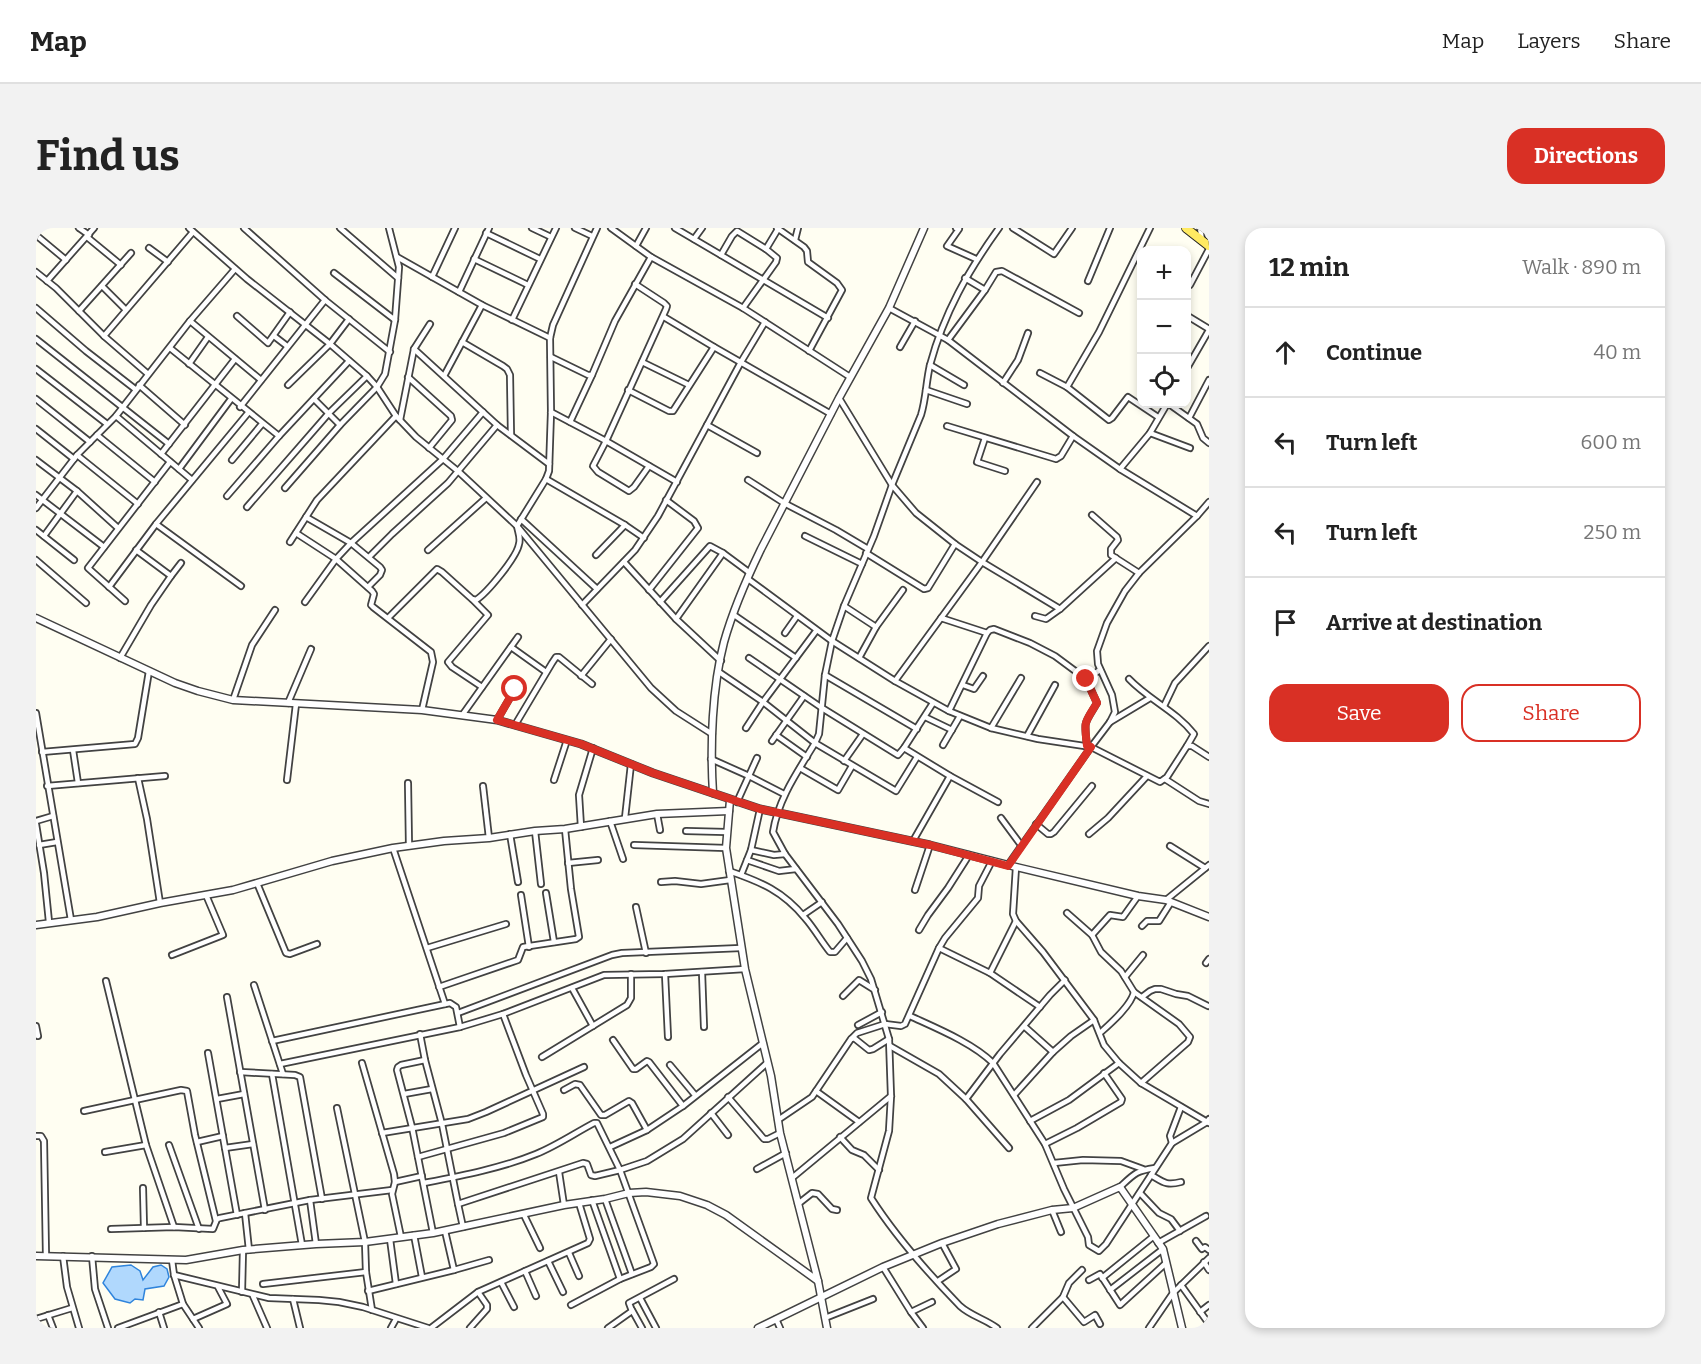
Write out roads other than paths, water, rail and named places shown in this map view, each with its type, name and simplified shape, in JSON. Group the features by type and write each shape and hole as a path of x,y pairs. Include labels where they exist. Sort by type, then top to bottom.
{"main road":[{"path":"1186,228 1209,248"}],"street":[{"path":"78,228 121,265"},
{"path":"47,280 94,228"},
{"path":"244,228 325,300 390,352"},
{"path":"340,228 398,278"},
{"path":"285,488 377,387 385,374 395,320 399,267 389,228"},
{"path":"392,237 396,228"},
{"path":"432,277 455,228"},
{"path":"532,228 551,237"},
{"path":"512,320 556,228"},
{"path":"575,228 592,236"},
{"path":"472,599 476,600 484,592 515,554 520,540 517,526 546,479 549,464 551,412 550,338 557,314 597,228"},
{"path":"611,228 651,256 743,308 850,377"},
{"path":"636,246 646,228"},
{"path":"675,228 828,318"},
{"path":"694,239 702,228"},
{"path":"766,249 777,228 806,249 808,262 840,286 842,290 809,351"},
{"path":"795,240 798,228"},
{"path":"714,792 711,759 716,687 724,642 734,615 749,576 784,503 889,308 924,228"},
{"path":"956,228 959,230 947,246 976,259"},
{"path":"997,1328 964,1310 914,1255 871,1198 889,1131 890,1046 882,1012 868,971 848,938 785,854 773,832 784,794 815,743 821,722 825,675 832,641 921,415 930,365 939,335 965,278 999,228"},
{"path":"1013,228 1054,254 1072,228"},
{"path":"1088,281 1110,228"},
{"path":"1067,387 1099,332 1150,228"},
{"path":"1200,228 1202,240"},
{"path":"104,336 168,262 191,230 235,269 306,324 367,376 398,418 517,526 651,688 676,711 713,735"},
{"path":"459,292 487,231 540,259"},
{"path":"721,255 737,231 776,256 777,260 743,308"},
{"path":"36,235 66,260"},
{"path":"149,248 168,262"},
{"path":"1191,283 1209,248"},
{"path":"79,311 131,253"},
{"path":"570,422 615,321 651,256"},
{"path":"397,257 482,305 550,338"},
{"path":"474,259 528,285"},
{"path":"36,508 76,457 116,416 190,321 235,269"},
{"path":"948,340 999,270 1080,313"},
{"path":"36,272 148,374"},
{"path":"334,273 395,320"},
{"path":"965,278 985,290"},
{"path":"635,284 666,304 666,309 606,441 592,466 625,490 632,490 649,466"},
{"path":"102,286 125,309"},
{"path":"240,407 325,300"},
{"path":"444,376 482,305"},
{"path":"36,308 86,351 185,425"},
{"path":"889,308 948,340 1073,436 1120,469 1197,516"},
{"path":"237,316 267,343 290,312"},
{"path":"664,316 831,414"},
{"path":"1191,318 1209,329 1191,361"},
{"path":"288,386 330,344 349,319"},
{"path":"190,321 261,380"},
{"path":"900,347 915,321"},
{"path":"582,604 624,562 644,538 765,322"},
{"path":"290,542 317,500 398,418 414,349 430,324"},
{"path":"1003,383 1018,360 1028,333"},
{"path":"274,336 287,346"},
{"path":"189,364 208,337"},
{"path":"36,339 169,444"},
{"path":"462,342 507,369 510,375 511,435"},
{"path":"628,390 671,411 675,409 714,347"},
{"path":"170,348 240,407 279,436"},
{"path":"414,349 497,425 549,464"},
{"path":"551,357 592,375"},
{"path":"161,454 235,360"},
{"path":"227,496 349,361"},
{"path":"642,362 689,385"},
{"path":"930,365 964,385"},
{"path":"36,369 107,424"},
{"path":"1040,373 1067,387 1109,420 1128,397 1158,417"},
{"path":"247,507 329,413 367,376"},
{"path":"408,377 451,416 452,420 429,448"},
{"path":"1189,418 1209,380"},
{"path":"926,390 967,404"},
{"path":"839,398 892,485 916,513 955,544 1060,609"},
{"path":"36,399 90,442"},
{"path":"179,469 231,399"},
{"path":"314,399 340,425"},
{"path":"1120,469 1150,433 1165,408"},
{"path":"1174,408 1197,424 1203,438 1209,443"},
{"path":"305,602 336,559 443,459 483,412"},
{"path":"551,412 676,482"},
{"path":"109,587 156,524 248,413"},
{"path":"116,416 192,480"},
{"path":"232,460 262,424"},
{"path":"369,557 459,472 497,425"},
{"path":"707,425 757,453"},
{"path":"947,426 1056,459 1061,456 1073,436"},
{"path":"36,429 138,504"},
{"path":"1150,433 1190,448"},
{"path":"97,435 155,482"},
{"path":"985,438 977,462 1005,471"},
{"path":"36,460 77,491 118,528"},
{"path":"125,601 88,568 170,462"},
{"path":"546,479 644,538"},
{"path":"748,480 784,503 837,530 924,589 928,588 955,544"},
{"path":"895,681 1037,482"},
{"path":"44,536 77,491"},
{"path":"36,495 104,547"},
{"path":"428,550 486,498"},
{"path":"649,590 698,528 694,521 666,500"},
{"path":"1008,866 1089,746 1110,722 1115,712 1098,664 1097,651 1107,622 1125,591 1139,573 1209,502"},
{"path":"1092,516 1117,537 1118,540 1110,552 1139,573"},
{"path":"306,517 351,543 382,570 368,587"},
{"path":"521,519 597,589"},
{"path":"156,524 241,586"},
{"path":"596,555 625,525"},
{"path":"36,530 74,560"},
{"path":"296,533 336,559 374,594 371,604 428,648 433,657 422,710"},
{"path":"805,536 862,564"},
{"path":"660,602 710,546 723,553 816,631 933,703 991,728 1089,746 1160,782 1165,779 1194,734 1189,727 1129,679"},
{"path":"136,550 171,576"},
{"path":"676,619 723,553"},
{"path":"1035,616 1046,620 1116,558"},
{"path":"36,560 86,603"},
{"path":"624,562 676,619 721,661"},
{"path":"120,658 151,605 181,563"},
{"path":"388,618 437,569 442,572 488,615 448,662 483,687"},
{"path":"859,658 876,627 903,590"},
{"path":"844,606 876,627"},
{"path":"233,700 250,650 275,610"},
{"path":"734,615 796,658"},
{"path":"785,633 796,616"},
{"path":"36,618 148,671 198,691 233,700 422,710 497,720 593,748 631,764 760,809 913,841 1008,866 1168,901 1209,917"},
{"path":"941,618 987,633"},
{"path":"949,711 987,633 994,629 1055,656 1086,679 1097,703 1086,719 1089,746"},
{"path":"747,728 780,678 816,631"},
{"path":"463,714 518,637"},
{"path":"581,676 611,639"},
{"path":"1164,706 1174,683 1209,646"},
{"path":"511,647 546,672"},
{"path":"288,703 311,649"},
{"path":"515,725 556,657 559,657 592,684"},
{"path":"749,658 822,708 898,755 933,703"},
{"path":"1086,679 1100,670"},
{"path":"42,752 135,744 138,738 148,671"},
{"path":"719,672 763,702 815,743 896,790 917,757"},
{"path":"825,675 917,729"},
{"path":"963,685 974,689 983,676"},
{"path":"991,728 1021,678"},
{"path":"1027,736 1055,685"},
{"path":"497,720 515,689"},
{"path":"772,741 804,696"},
{"path":"1110,722 1150,698"},
{"path":"287,780 296,704"},
{"path":"36,713 71,920"},
{"path":"943,745 960,716"},
{"path":"925,717 952,730"},
{"path":"844,761 863,734"},
{"path":"776,735 807,757"},
{"path":"554,780 567,740"},
{"path":"1187,746 1191,746 1209,758"},
{"path":"581,826 579,795 593,748"},
{"path":"904,748 998,802"},
{"path":"73,750 78,783"},
{"path":"737,802 758,758"},
{"path":"711,759 784,794"},
{"path":"625,818 631,764"},
{"path":"801,768 838,790 852,766"},
{"path":"47,786 165,776"},
{"path":"913,841 950,776"},
{"path":"1089,834 1108,818 1148,776"},
{"path":"138,778 160,903"},
{"path":"1165,779 1199,801 1209,804"},
{"path":"408,783 409,846"},
{"path":"483,786 489,838"},
{"path":"1036,824 1048,834 1054,832 1092,786"},
{"path":"730,800 726,848 741,948 775,1093 780,1133 818,1281 827,1328"},
{"path":"741,875 751,849 760,809"},
{"path":"36,925 97,917 206,895 322,863 393,848 565,829 657,814 729,811"},
{"path":"657,814 660,830"},
{"path":"49,922 36,822 53,816"},
{"path":"1001,818 1021,845"},
{"path":"610,821 623,859"},
{"path":"439,987 518,960 523,948 576,939 579,935 565,829"},
{"path":"535,831 542,884"},
{"path":"686,831 726,831"},
{"path":"510,834 518,882"},
{"path":"39,845 57,842"},
{"path":"634,845 726,848"},
{"path":"915,890 930,845"},
{"path":"1142,926 1147,921 1159,921 1168,901 1207,866 1170,846"},
{"path":"393,848 445,1004"},
{"path":"751,849 774,855 785,854"},
{"path":"919,930 969,855"},
{"path":"568,863 598,860"},
{"path":"747,860 779,871 796,869"},
{"path":"778,1120 806,1101 816,1091 857,1033 885,1024 903,1026 910,1016 939,948 978,898 979,886 992,861"},
{"path":"1016,867 1012,909 1016,921 1043,952 1094,1020 1104,1045 1119,1063 1141,1083 1208,1121"},
{"path":"729,871 769,886 803,915 830,952 835,952 848,938"},
{"path":"661,882 701,884 730,880"},
{"path":"256,883 286,953 290,954 317,944"},
{"path":"546,893 554,942"},
{"path":"172,955 224,934 206,895"},
{"path":"521,895 529,946"},
{"path":"1092,934 1110,915 1123,917 1138,896"},
{"path":"803,915 822,902"},
{"path":"636,907 646,953"},
{"path":"1067,913 1092,934 1101,952 1125,977 1134,992 1179,1024 1190,1037 1188,1042 1141,1083"},
{"path":"990,973 1016,921"},
{"path":"427,948 506,924"},
{"path":"458,1013 604,957 622,953 741,948"},
{"path":"939,948 990,973 1040,1007"},
{"path":"1125,977 1143,955"},
{"path":"280,1064 460,1027 503,1014 604,975 745,969"},
{"path":"702,972 704,1027"},
{"path":"542,1058 627,1005 631,998 631,974"},
{"path":"665,974 668,1037"},
{"path":"843,996 859,980 875,990"},
{"path":"106,981 146,1145 174,1227"},
{"path":"966,1099 1024,1026 1065,981"},
{"path":"254,985 283,1074"},
{"path":"572,988 593,1026"},
{"path":"1142,997 1149,991 1161,989 1188,996 1208,1006"},
{"path":"1100,1033 1118,1017 1133,997 1134,992"},
{"path":"227,997 266,1210"},
{"path":"272,1041 445,1004 453,1004 456,1007 460,1027"},
{"path":"858,1025 882,1012"},
{"path":"418,1157 512,1131 543,1118 503,1014"},
{"path":"910,1016 975,1049 993,1063 1045,1144 1088,1237 1089,1245 1099,1251 1106,1244 1172,1143 1208,1121"},
{"path":"1014,1095 1053,1052 1094,1020"},
{"path":"36,1026 38,1036"},
{"path":"1024,1026 1053,1052"},
{"path":"420,1034 442,1124 463,1227"},
{"path":"852,1038 869,1050 889,1039"},
{"path":"613,1040 633,1069 648,1061 683,1106"},
{"path":"610,1147 647,1130 683,1106 763,1042"},
{"path":"890,1046 939,1074 966,1099 1010,1148"},
{"path":"208,1053 237,1215"},
{"path":"425,1060 398,1067 397,1070 424,1183 433,1233"},
{"path":"362,1063 395,1182 392,1190 401,1237"},
{"path":"458,1204 583,1163 587,1164 593,1176 620,1170 654,1158 683,1139 768,1063"},
{"path":"1030,1121 1069,1100 1119,1063"},
{"path":"670,1065 695,1095"},
{"path":"382,1133 468,1119 584,1067"},
{"path":"240,1072 298,1075 301,1079 322,1199"},
{"path":"1045,1144 1121,1102 1122,1099 1104,1073"},
{"path":"272,1074 302,1245"},
{"path":"564,1090 577,1084 580,1085 601,1115 629,1101 647,1130"},
{"path":"404,1094 432,1089"},
{"path":"84,1111 181,1090 187,1091 216,1221"},
{"path":"816,1091 859,1122"},
{"path":"217,1099 244,1094"},
{"path":"792,1178 891,1096"},
{"path":"729,1097 764,1139 780,1133"},
{"path":"1172,1143 1170,1136 1181,1107"},
{"path":"337,1108 365,1242 366,1272 372,1310"},
{"path":"711,1113 728,1135"},
{"path":"424,1183 538,1153 595,1123 599,1125 620,1170 654,1264 571,1305"},
{"path":"36,1136 41,1136 44,1141 46,1256"},
{"path":"197,1142 223,1136"},
{"path":"840,1137 852,1150 864,1155 879,1170"},
{"path":"225,1148 253,1144"},
{"path":"105,1152 146,1145"},
{"path":"169,1145 199,1229"},
{"path":"757,1169 786,1153"},
{"path":"1054,1163 1083,1160 1121,1161 1143,1169 1155,1168"},
{"path":"758,1328 883,1267 942,1243 998,1224 1052,1210 1073,1208 1120,1187 1128,1178 1143,1169"},
{"path":"559,1172 564,1205"},
{"path":"1151,1175 1166,1184 1181,1182"},
{"path":"395,1182 422,1176"},
{"path":"1120,1187 1163,1250 1182,1328"},
{"path":"142,1188 144,1228"},
{"path":"111,1229 174,1227 213,1229 218,1218 310,1200 392,1190"},
{"path":"798,1204 814,1192 831,1209 837,1210"},
{"path":"36,1256 186,1260 246,1250 365,1242 445,1231 629,1193 662,1193 707,1205 726,1215 818,1281"},
{"path":"1140,1193 1159,1212 1171,1219 1180,1230"},
{"path":"605,1199 632,1274"},
{"path":"310,1200 316,1244"},
{"path":"592,1200 620,1279"},
{"path":"174,1275 253,1296 331,1300 430,1328 478,1293 588,1243 590,1240 579,1203"},
{"path":"1052,1210 1061,1232"},
{"path":"242,1292 246,1250 245,1213"},
{"path":"524,1215 540,1248"},
{"path":"1158,1243 1206,1216"},
{"path":"445,1231 454,1270"},
{"path":"414,1235 422,1277"},
{"path":"1102,1278 1154,1236"},
{"path":"390,1239 396,1284"},
{"path":"1196,1241 1202,1249 1205,1246 1209,1250"},
{"path":"938,1281 956,1269 942,1243"},
{"path":"1110,1290 1163,1250"},
{"path":"569,1253 579,1276"},
{"path":"63,1256 67,1287 79,1328"},
{"path":"92,1256 95,1289 108,1328"},
{"path":"1149,1328 1173,1293 1209,1258"},
{"path":"172,1260 183,1304 199,1328"},
{"path":"368,1291 489,1260"},
{"path":"548,1261 563,1292"},
{"path":"1204,1262 1209,1270"},
{"path":"1089,1280 1100,1274 1120,1305 1167,1263"},
{"path":"883,1267 923,1328"},
{"path":"1032,1328 1039,1326 1063,1297 1069,1283 1082,1270"},
{"path":"525,1271 536,1296"},
{"path":"263,1284 366,1272"},
{"path":"642,1328 629,1304 674,1279"},
{"path":"501,1282 514,1307"},
{"path":"1181,1285 1209,1324"},
{"path":"193,1319 227,1304 217,1286"},
{"path":"470,1328 488,1309 478,1293"},
{"path":"253,1296 267,1328"},
{"path":"1063,1297 1084,1323 1095,1316 1100,1324"},
{"path":"640,1298 656,1328"},
{"path":"293,1299 300,1328"},
{"path":"825,1318 873,1299"},
{"path":"911,1312 932,1302"},
{"path":"117,1328 183,1304"},
{"path":"1200,1312 1209,1305"},
{"path":"36,1319 72,1308"},
{"path":"608,1328 632,1310"},
{"path":"159,1312 164,1328"},
{"path":"48,1315 53,1328"},
{"path":"776,1318 780,1328"},
{"path":"391,1328 396,1319"},
{"path":"136,1321 138,1328"}],"water":[{"path":"131,1265 140,1271 143,1280 153,1267 161,1265 167,1269 169,1277 164,1286 145,1289 143,1300 135,1299 130,1303 115,1299 103,1283 112,1267"}]}
